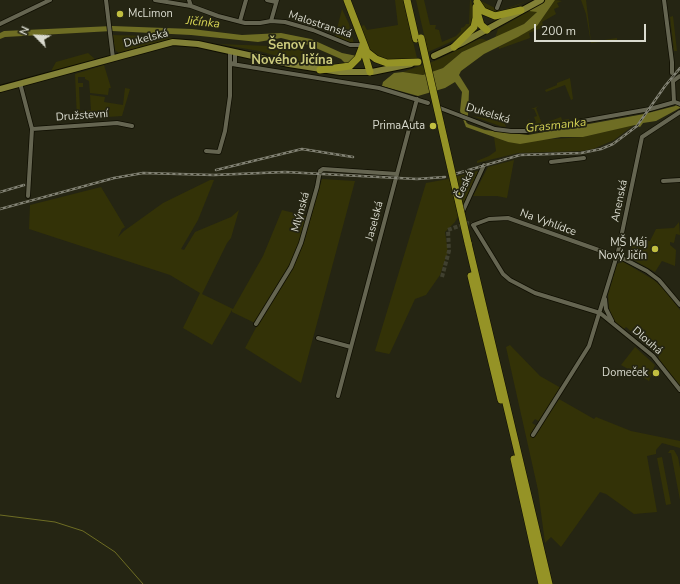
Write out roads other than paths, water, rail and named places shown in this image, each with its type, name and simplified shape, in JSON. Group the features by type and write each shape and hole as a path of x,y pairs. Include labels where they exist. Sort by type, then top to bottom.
{"highway":[{"path":"347,0 371,72"},
{"path":"408,0 419,39"},
{"path":"412,0 419,39 542,584"},
{"path":"476,2 483,11 495,16 521,10"},
{"path":"476,2 487,30"},
{"path":"454,47 474,27 476,18 476,2"},
{"path":"364,49 387,63 418,62"},
{"path":"320,70 350,66 356,62 364,49"},
{"path":"466,244 549,584"}],"main road":[{"path":"434,56 487,30 541,0"},
{"name":"Dukelská","path":"0,89 173,42 192,43 320,70 340,72 371,72 418,62"}],"street":[{"path":"0,24 50,0"},
{"path":"106,0 113,58"},
{"name":"Malostranská","path":"155,0 191,6 218,16 240,21 260,23 271,20 284,22 313,30 364,49"},
{"path":"189,0 191,6"},
{"path":"240,21 246,0"},
{"path":"267,0 276,1 271,20"},
{"path":"497,8 500,0"},
{"path":"664,0 672,73"},
{"path":"232,51 235,64"},
{"path":"206,151 219,152 221,146 230,96 230,64 232,51"},
{"path":"230,64 368,86 428,103"},
{"path":"676,103 673,81 680,76"},
{"path":"20,83 32,129 28,196"},
{"name":"Jaselská","path":"338,396 416,99"},
{"name":"Dukelská","path":"440,108 496,129 511,132 535,131 676,103"},
{"name":"Anenská","path":"533,435 589,346 617,257 642,137 680,112"},
{"name":"Družstevní","path":"32,129 117,123 132,126"},
{"path":"551,162 584,158"},
{"name":"Česká","path":"462,213 484,165"},
{"name":"Mlýnská","path":"256,324 291,266 301,244 320,171 323,169 397,174"},
{"path":"663,181 680,180"},
{"name":"Na Vyhlídce","path":"600,313 535,293 510,280 503,274 473,225 489,219 508,218 617,257 636,265 659,280 680,305"},
{"name":"Dlouhá","path":"606,294 606,309 616,326"},
{"name":"Dlouhá","path":"600,313 652,356 680,390"},
{"path":"318,338 351,347"}],"waterway":[{"path":"0,515 55,522 83,531 115,552 143,584"}],"tunnel":[{"path":"442,277 449,251 448,230 467,223 473,225"}],"railway":[{"path":"455,174 520,155 581,153 601,149 613,144 637,126 665,86 680,68"},
{"path":"216,170 302,149 353,157"},
{"path":"0,209 114,178 143,173 214,175 285,172 417,179 445,177"},
{"path":"0,192 24,185"}],"place":[{"name":"McLimon","path":"120,14"},
{"name":"PrimaAuta","path":"433,126"},
{"name":"MŠ Máj Nový Jičín","path":"655,249"},
{"name":"Domeček","path":"656,373"}],"district":[{"name":"Šenov u Nového Jičína","path":"292,54"}],"water label":[{"name":"Jičínka","path":"203,23"},
{"name":"Grasmanka","path":"556,126"}]}
